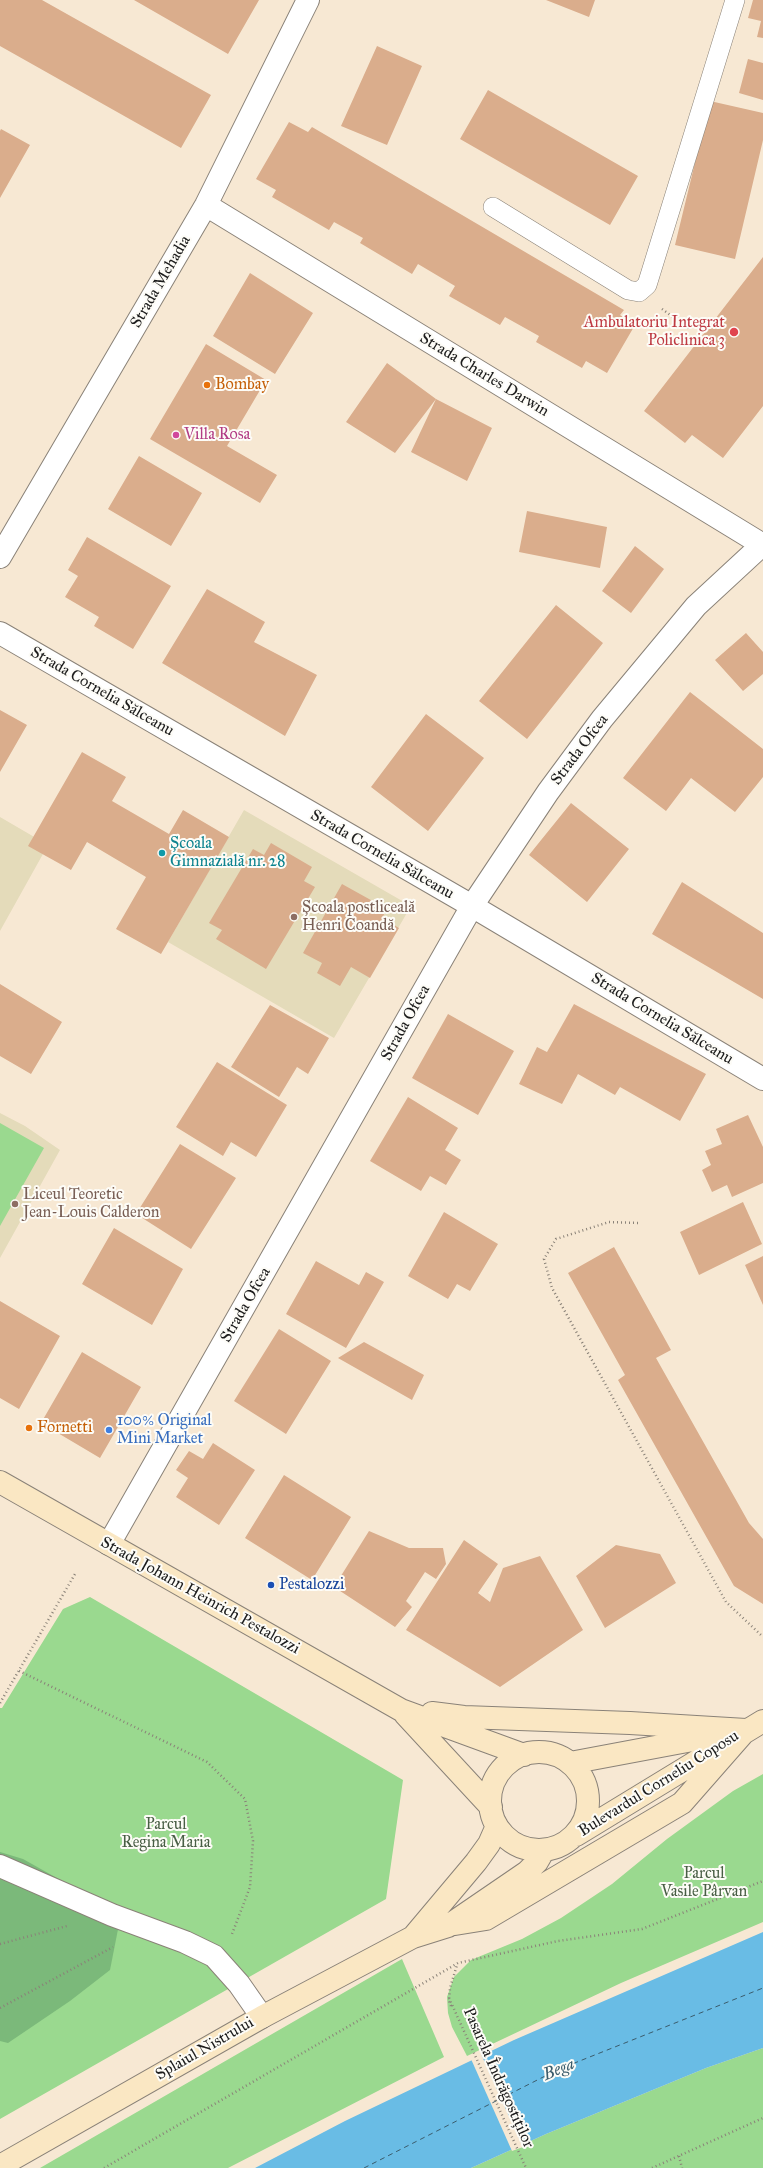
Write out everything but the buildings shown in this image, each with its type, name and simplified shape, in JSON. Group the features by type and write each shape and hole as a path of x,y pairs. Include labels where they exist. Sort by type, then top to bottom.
{"main road":[{"name":"Strada Johann Heinrich Pestalozzi","path":"0,1482 401,1710 524,1755"},
{"name":"Strada Johann Heinrich Pestalozzi","path":"401,1710 494,1817"},
{"path":"401,1710 464,1717 755,1726"},
{"path":"448,1926 486,1919 682,1803 755,1726"},
{"name":"Bulevardul Corneliu Coposu","path":"570,1763 755,1726"},
{"name":"Bulevardul Corneliu Coposu","path":"572,1838 755,1726"},
{"path":"548,1753 560,1757 570,1763 580,1774 586,1786 588,1800 587,1815 581,1828 572,1838 559,1846 544,1850 530,1850 517,1845 506,1837 494,1817 491,1794 495,1781 502,1770 512,1761 524,1755 548,1753"},
{"name":"Splaiul Nistrului","path":"413,1937 476,1862 489,1844 494,1817"},
{"name":"Splaiul Nistrului","path":"0,2166 262,2017 413,1937 448,1926 527,1872 537,1862 544,1850"}],"street":[{"name":"Strada Mehadia","path":"0,557 206,205 308,0"},
{"name":"Strada Charles Darwin","path":"206,205 763,544"},
{"name":"Strada Ofcea","path":"109,1544 472,906 548,792 602,719 696,606 763,544"},
{"name":"Strada Cornelia Sălceanu","path":"0,633 472,906 763,1079"},
{"path":"0,1866 112,1915 185,1942 214,1956 239,1984 262,2017"}],"lane":[{"path":"493,207 628,290 639,292 647,285 659,251 735,0"}],"path":[{"path":"639,292 691,330"},
{"path":"638,1223 609,1222 556,1239 544,1259 552,1288 726,1602 762,1636"},
{"path":"0,1704 75,1574"},
{"path":"19,1671 207,1762 245,1799 253,1841 250,1887 235,1931 214,1956"},
{"path":"104,2168 458,1963 558,1940 642,1929 763,1881"},
{"path":"0,1944 112,1915"},
{"path":"0,2008 147,1928"},
{"name":"Pasarela Îndrăgostiților","path":"458,1963 452,1976 449,1998 526,2168"},
{"path":"652,2168 763,2118"},
{"path":"679,2156 682,2168"}],"shaded area":[{"name":"Școala postliceală Henri Coandă","path":"244,810 411,906 334,1038 168,942"},
{"path":"0,817 48,845 0,931"},
{"name":"Liceul Teoretic Jean-Louis Calderon","path":"0,1113 25,1126 60,1150 0,1258"}],"green space":[{"path":"0,1123 44,1148 0,1226"},
{"name":"Parcul Regina Maria","path":"90,1597 403,1780 386,1899 0,2119 0,1708 2,1708 63,1609"},
{"name":"Parcul Vasile Pârvan","path":"763,1774 763,1922 621,1983 467,2056 452,2027 448,2013 447,1997 454,1977 471,1960 522,1939 561,1918 612,1884 667,1839 733,1791"},
{"path":"0,1852 23,1859 121,1914 110,1970 70,2001 8,2043 0,2041"},
{"path":"402,1959 444,2057 228,2168 40,2168"},
{"path":"763,2048 763,2168 471,2168 546,2134 706,2068"}],"water":[{"name":"Bega","path":"763,1932 763,2048 706,2068 546,2134 471,2168 255,2168 345,2121 514,2040"}],"pier":[{"path":"481,2054 523,2147 512,2151 471,2059"}],"ferry route":[{"path":"364,2168 557,2070 763,1988"}],"place":[{"name":"Ambulatoriu Integrat Policlinica 3","path":"734,332"},
{"name":"Bombay","path":"207,385"},
{"name":"Villa Rosa","path":"176,435"},
{"name":"Școala Gimnazială nr. 28","path":"162,853"},
{"name":"Școala postliceală Henri Coandă","path":"294,917"},
{"name":"Liceul Teoretic Jean-Louis Calderon","path":"15,1204"},
{"name":"Fornetti","path":"29,1428"},
{"name":"100% Original Mini Market","path":"109,1430"},
{"name":"Pestalozzi","path":"271,1585"}]}
